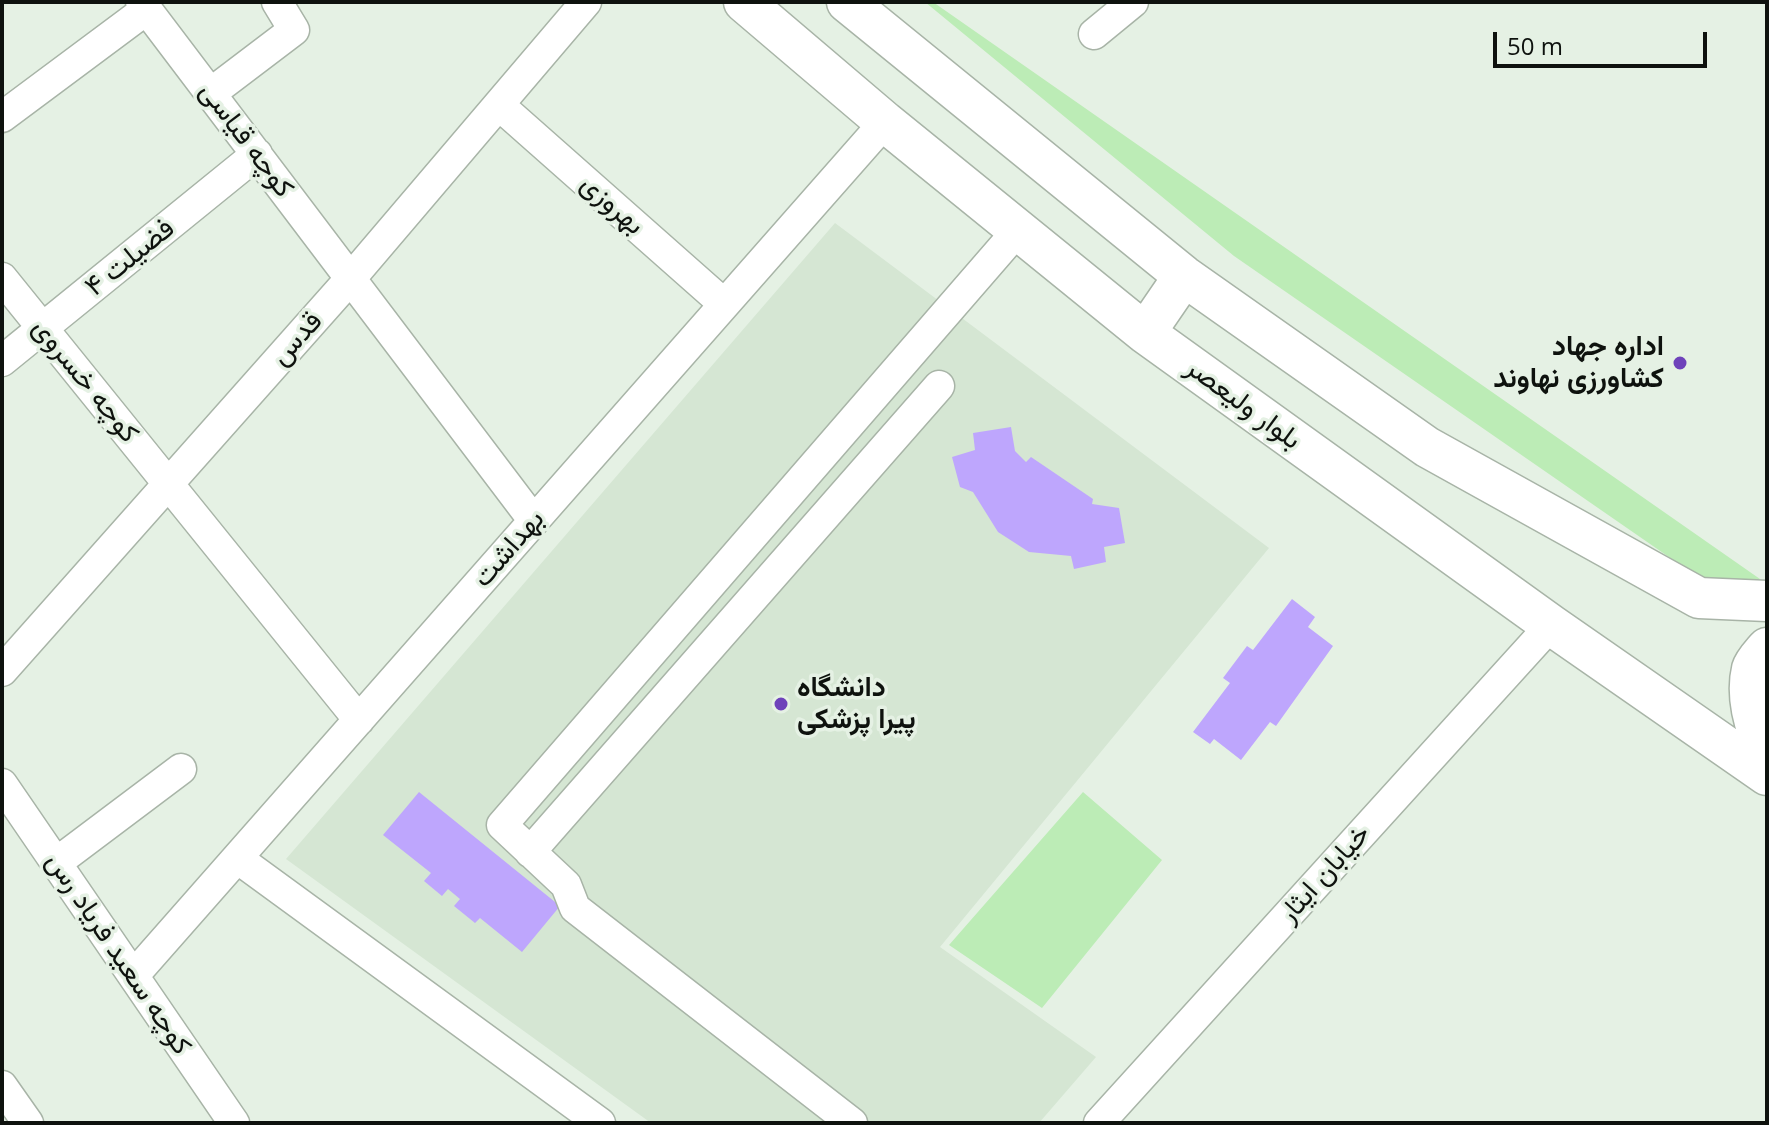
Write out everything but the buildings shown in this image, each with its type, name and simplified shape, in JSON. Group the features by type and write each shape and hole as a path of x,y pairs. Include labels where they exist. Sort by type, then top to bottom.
{"main road":[{"name":"بلوار ولیعصر","path":"744,2 885,122 1145,333 1551,625 1767,775"},
{"path":"847,2 1184,276 1427,447 1699,598 1767,601"},
{"path":"1145,333 1184,276"},
{"path":"1767,648 1752,667 1750,704 1761,740 1767,749"}],"street":[{"path":"211,93 294,30 277,2"},
{"name":"قدس","path":"2,671 351,278 586,2"},
{"path":"1094,34 1133,2"},
{"path":"2,117 144,6"},
{"name":"کوچه قیاسی","path":"144,6 534,521"},
{"name":"بهروزی","path":"499,105 724,304"},
{"name":"بهداشت","path":"134,975 885,122"},
{"name":"فضیلت ۴","path":"2,361 257,154"},
{"path":"852,1123 575,908 566,885 502,825 1018,230"},
{"name":"کوچه خسروی","path":"2,278 359,720"},
{"path":"530,852 939,386"},
{"name":"خیابان ایثار","path":"1099,1123 1551,625"},
{"path":"56,863 181,769"},
{"name":"کوچه سعید فریاد رس","path":"2,784 234,1123"},
{"path":"237,858 600,1123"},
{"path":"2,1086 28,1123"}],"shaded area":[{"name":"دانشگاه پیرا پزشکی","path":"835,223 1269,548 940,947 1096,1057 1039,1123 651,1123 286,859"}],"green space":[{"path":"925,2 933,2 1760,579 1718,591 1234,256"},
{"path":"1083,792 1162,860 1042,1008 949,945"}],"place":[{"name":"اداره جهاد کشاورزی نهاوند","path":"1680,363"},
{"name":"دانشگاه پیرا پزشکی","path":"781,704"}]}
